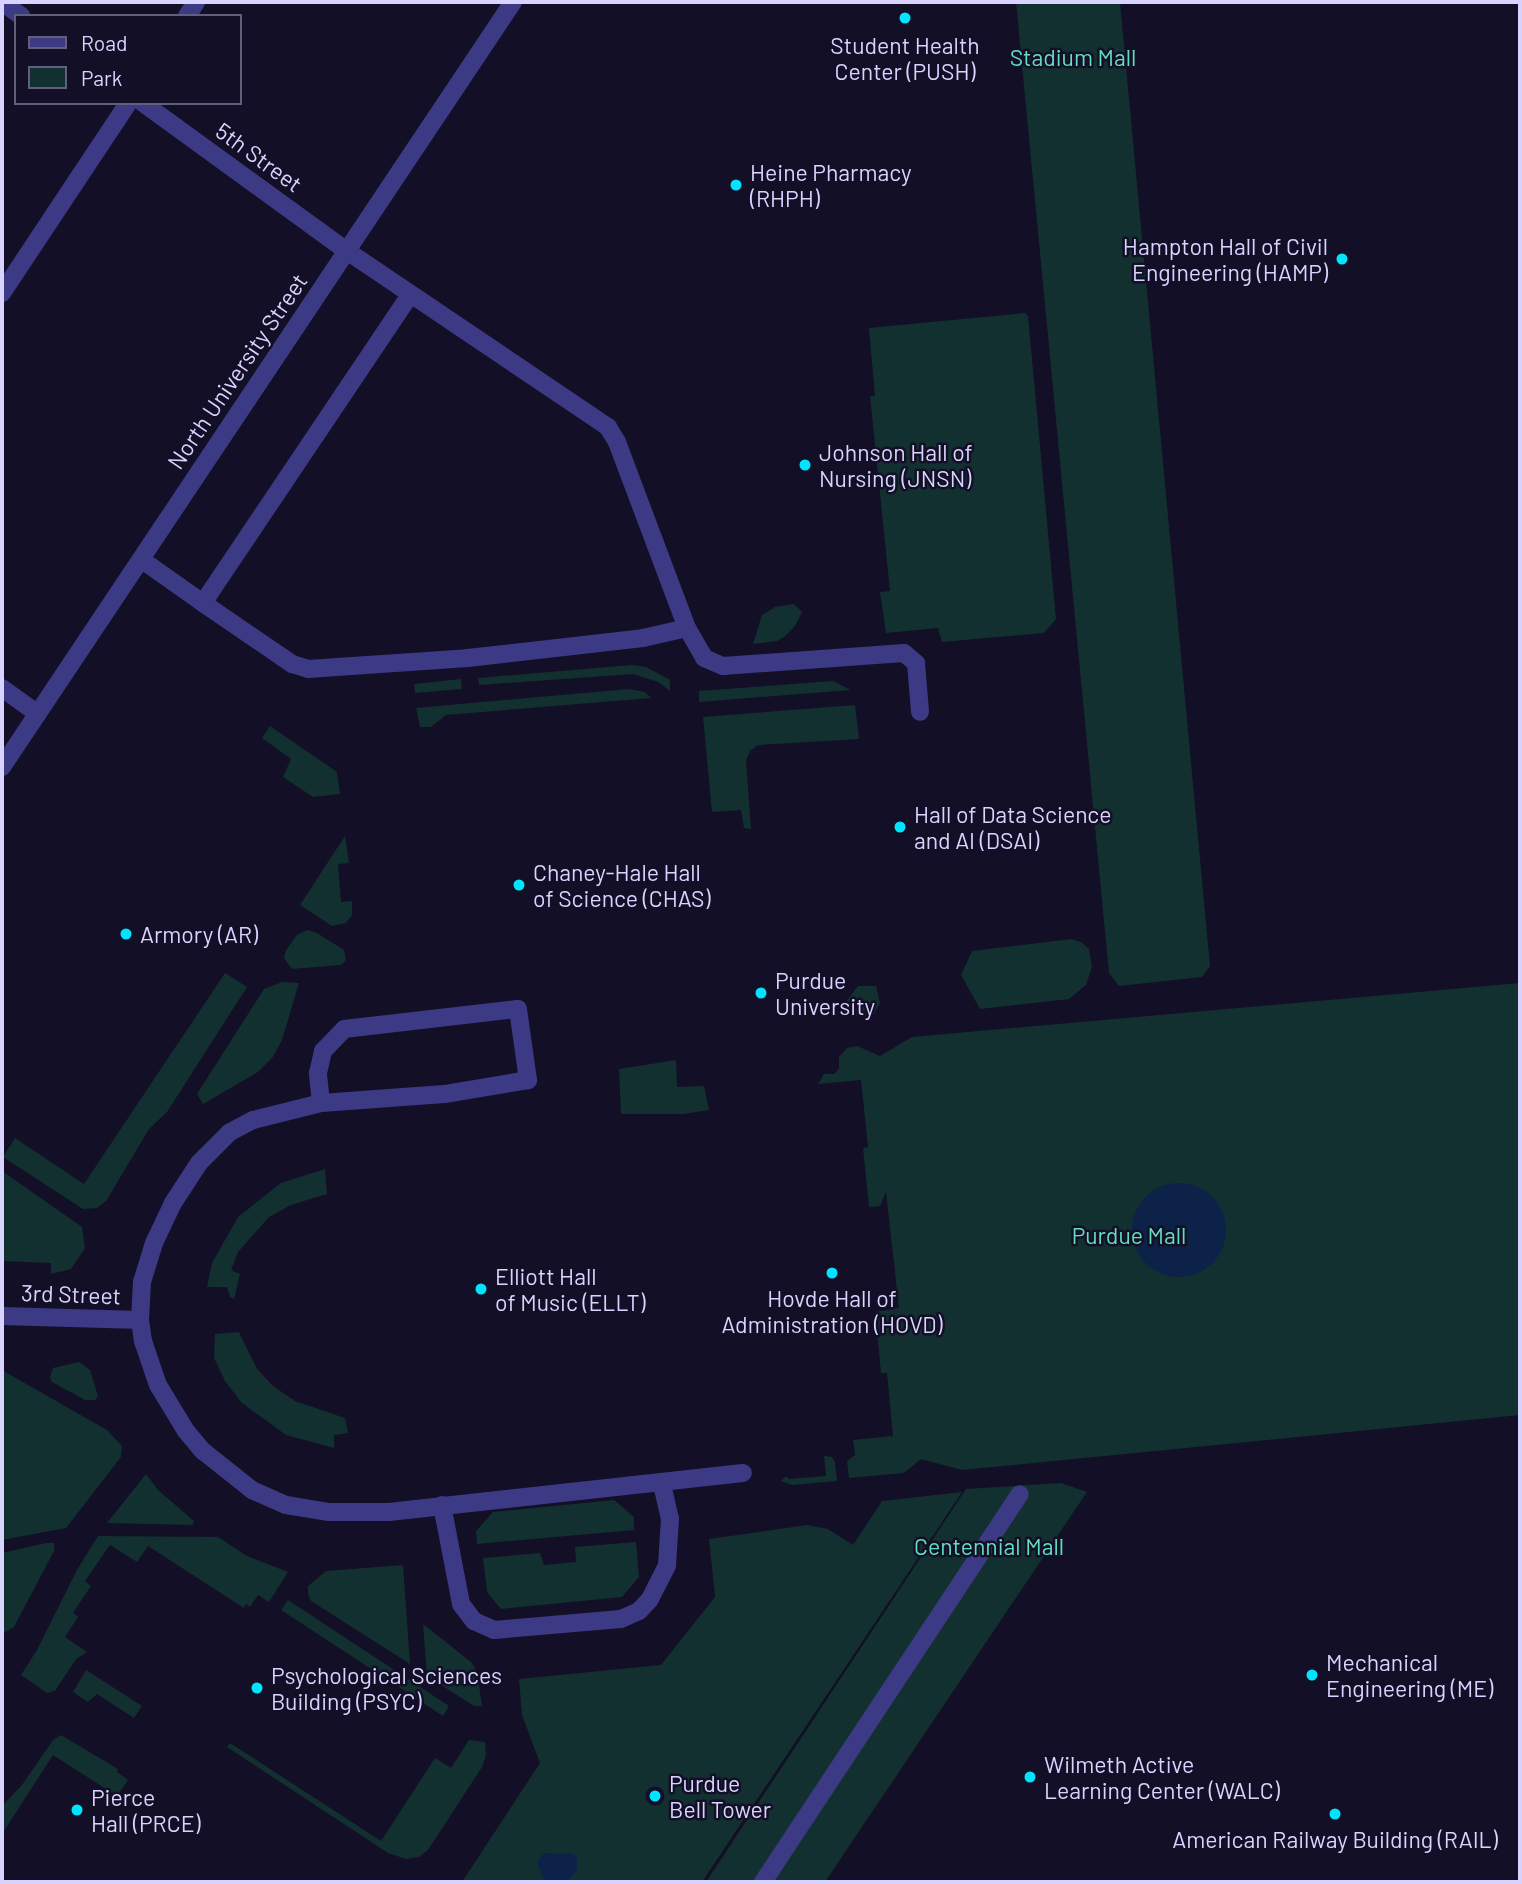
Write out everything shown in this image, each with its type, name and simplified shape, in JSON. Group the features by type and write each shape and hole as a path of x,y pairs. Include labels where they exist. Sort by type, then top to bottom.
{"street":[{"path":"2,2 18,14"},
{"name":"North University Street","path":"2,767 513,2"},
{"path":"2,293 127,105"},
{"name":"5th Street","path":"146,105 410,295 608,427 617,442 687,628 704,658 723,666 904,653 916,663 920,712"},
{"path":"203,603 410,295"},
{"path":"142,560 292,664 308,669 468,658 643,638 687,628"},
{"path":"2,688 38,714"},
{"path":"321,1103 318,1073 323,1051 344,1029 518,1009 528,1080 444,1094 321,1103 253,1120 229,1133 199,1163 173,1203 154,1243 142,1282 139,1320 158,1385 186,1431 204,1451 252,1490 286,1505 329,1512 389,1512 743,1474"},
{"name":"3rd Street","path":"2,1316 139,1320"},
{"path":"442,1505 461,1604 474,1621 494,1630 621,1619 639,1611 650,1599 667,1565 670,1519 662,1483"},
{"path":"763,1882 1020,1494"}],"green space":[{"name":"Stadium Mall","path":"1016,2 1120,2 1210,966 1202,977 1119,986 1109,973"},
{"path":"1025,313 1028,316 1056,619 1044,633 942,642 938,628 886,633 880,592 890,591 870,396 875,396 869,328"},
{"path":"794,604 802,612 795,626 784,637 777,641 753,644 762,615 775,607"},
{"path":"632,665 646,667 670,680 670,691 658,682 633,674 479,685 478,678"},
{"path":"461,679 462,689 415,693 414,684"},
{"path":"833,681 851,690 699,702 699,691"},
{"path":"629,689 645,692 651,698 446,715 431,727 420,727 416,708"},
{"path":"855,705 859,739 758,745 750,751 746,760 751,829 744,828 741,810 712,812 703,717"},
{"path":"270,726 337,772 340,794 313,797 283,777 291,759 262,738"},
{"path":"345,836 349,863 338,864 341,902 352,901 352,915 346,923 332,926 300,905"},
{"path":"307,930 317,933 344,950 346,960 341,965 292,969 284,958 286,950 297,935"},
{"path":"1071,939 1081,942 1089,949 1092,967 1086,985 1069,999 980,1009 961,975 972,951"},
{"path":"225,973 247,987 167,1112 149,1129 106,1201 97,1208 83,1209 3,1157 15,1138 84,1184"},
{"path":"282,982 299,983 282,1040 273,1057 258,1072 203,1104 197,1094 264,989"},
{"name":"Purdue Mall","path":"1520,983 1520,1415 962,1470 921,1459 904,1473 849,1478 847,1461 855,1455 853,1440 893,1436 887,1373 881,1373 875,1312 899,1308 886,1192 880,1206 869,1207 863,1148 868,1147 861,1080 818,1084 824,1074 834,1074 839,1069 839,1057 847,1048 857,1046 880,1056 912,1037"},
{"path":"858,986 876,986 880,1003 873,1015 850,1017 847,1000"},
{"path":"676,1060 677,1087 704,1086 709,1110 684,1114 621,1114 619,1069"},
{"path":"325,1169 327,1194 291,1205 269,1217 238,1252 231,1270 240,1274 234,1299 230,1297 227,1287 207,1287 212,1263 238,1217 281,1183"},
{"path":"2,1171 82,1227 85,1248 71,1269 51,1274 51,1263 2,1261"},
{"path":"239,1332 257,1369 273,1386 295,1401 345,1418 348,1433 334,1435 334,1448 286,1435 242,1403 225,1381 214,1358 215,1334"},
{"path":"79,1362 90,1370 98,1396 95,1400 85,1400 52,1382 50,1377 53,1368"},
{"path":"2,1370 107,1430 122,1446 121,1457 66,1528 2,1540"},
{"path":"824,1456 832,1457 835,1462 837,1481 792,1485 781,1481 786,1476 789,1479 826,1476"},
{"path":"146,1474 158,1490 194,1521 193,1525 107,1523"},
{"name":"Centennial Mall","path":"1061,1483 1087,1492 825,1882 706,1882 966,1489"},
{"path":"962,1492 702,1882 462,1882 540,1763 522,1715 519,1679 661,1665 715,1597 709,1539 807,1525 828,1529 853,1545 882,1501"},
{"path":"614,1500 634,1517 634,1530 477,1544 476,1531 493,1512"},
{"path":"98,1536 218,1537 247,1556 288,1572 269,1602 258,1595 250,1607 246,1604 244,1608 148,1546 137,1562 110,1545 85,1581 91,1586 73,1613 78,1617 65,1637 87,1652 76,1659 55,1691 47,1693 21,1675"},
{"path":"636,1542 639,1577 622,1597 501,1609 487,1592 483,1558 540,1553 544,1565 576,1562 575,1547"},
{"path":"54,1543 54,1551 14,1627 5,1632 2,1630 2,1553"},
{"path":"403,1565 410,1664 311,1601 308,1594 308,1586 326,1571"},
{"path":"288,1600 449,1706 443,1716 281,1610"},
{"path":"423,1624 471,1662 477,1671 482,1706 474,1706 427,1676"},
{"path":"86,1670 142,1706 134,1718 97,1694 88,1702 73,1692"},
{"path":"61,1735 118,1769 117,1772 128,1780 117,1796 53,1755 2,1834 2,1806 22,1785 53,1740"},
{"path":"469,1740 485,1742 486,1756 482,1767 428,1850 419,1857 406,1859 388,1853 227,1747 230,1743 381,1841 435,1758 451,1768"}],"water":[{"path":"1179,1183 1197,1187 1212,1197 1222,1212 1226,1230 1222,1248 1212,1263 1197,1273 1179,1277 1161,1273 1146,1263 1136,1248 1132,1230 1136,1212 1146,1197 1161,1187"},
{"path":"543,1854 572,1854 577,1858 577,1870 567,1882 545,1882 537,1863"}],"place":[{"name":"Student Health Center (PUSH)","path":"905,18"},
{"name":"Heine Pharmacy (RHPH)","path":"736,185"},
{"name":"Hampton Hall of Civil Engineering (HAMP)","path":"1342,259"},
{"name":"Johnson Hall of Nursing (JNSN)","path":"805,465"},
{"name":"Hall of Data Science and AI (DSAI)","path":"900,827"},
{"name":"Chaney-Hale Hall of Science (CHAS)","path":"519,885"},
{"name":"Armory (AR)","path":"126,934"},
{"name":"Purdue University","path":"761,993"},
{"name":"Hovde Hall of Administration (HOVD)","path":"832,1273"},
{"name":"Elliott Hall of Music (ELLT)","path":"481,1289"},
{"name":"Mechanical Engineering (ME)","path":"1312,1675"},
{"name":"Psychological Sciences Building (PSYC)","path":"257,1688"},
{"name":"Wilmeth Active Learning Center (WALC)","path":"1030,1777"},
{"name":"Purdue Bell Tower","path":"655,1796"},
{"name":"Pierce Hall (PRCE)","path":"77,1810"},
{"name":"American Railway Building (RAIL)","path":"1335,1814"}]}
